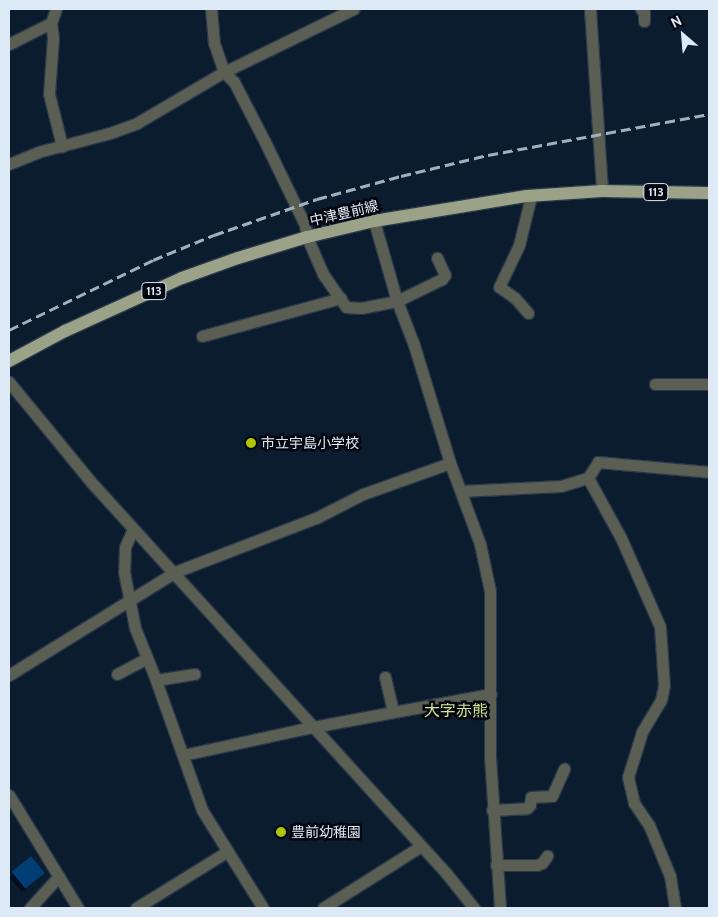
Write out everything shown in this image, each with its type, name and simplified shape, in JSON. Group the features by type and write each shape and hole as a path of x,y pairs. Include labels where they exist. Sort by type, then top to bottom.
{"main road":[{"name":"中津豊前線","path":"9,361 65,331 182,278 238,258 307,237 374,221 531,196 602,191 709,193"}],"street":[{"path":"56,9 51,23 53,38 49,94 62,146"},
{"path":"211,9 214,42 224,72 234,82 264,140 305,224 307,237 323,274 346,307 361,308 397,301 442,278 445,274 437,258"},
{"path":"9,164 20,158 110,133 137,123 224,72 353,9"},
{"path":"590,9 602,191"},
{"path":"641,9 644,12 644,21"},
{"path":"9,44 51,23"},
{"path":"528,313 515,298 499,287 519,245 531,196"},
{"path":"374,221 397,301 414,345 450,464 480,544 490,591 492,810 500,908"},
{"path":"202,336 341,298"},
{"path":"9,382 41,423 133,529 175,572 196,598 421,846 474,908"},
{"path":"655,384 709,384"},
{"path":"461,491 561,486 588,478 598,462 709,472"},
{"path":"9,676 130,598 175,572 316,518 363,494 450,464"},
{"path":"588,478 621,538 660,627 664,685 661,700 642,732 628,777 634,802 649,825 670,876 675,908"},
{"path":"133,529 125,547 124,558 125,583 130,598 135,628 156,680 202,810 260,907"},
{"path":"117,674 147,658"},
{"path":"156,680 195,674"},
{"path":"385,677 393,711"},
{"path":"183,755 393,711 491,694"},
{"path":"492,810 527,808 530,805 531,797 552,796 564,769"},
{"path":"9,795 78,908"},
{"path":"323,908 421,846"},
{"path":"136,908 228,851"},
{"path":"496,866 537,865 542,863 547,856"},
{"path":"30,908 59,876"}],"building":[{"path":"31,856 45,873 25,889 12,872"}],"railway":[{"path":"9,330 153,260 214,235 317,199 488,155 709,114"}],"place":[{"name":"市立宇島小学校","path":"251,443"},
{"name":"豊前幼稚園","path":"281,832"}],"district":[{"name":"大字赤熊","path":"456,711"}]}
